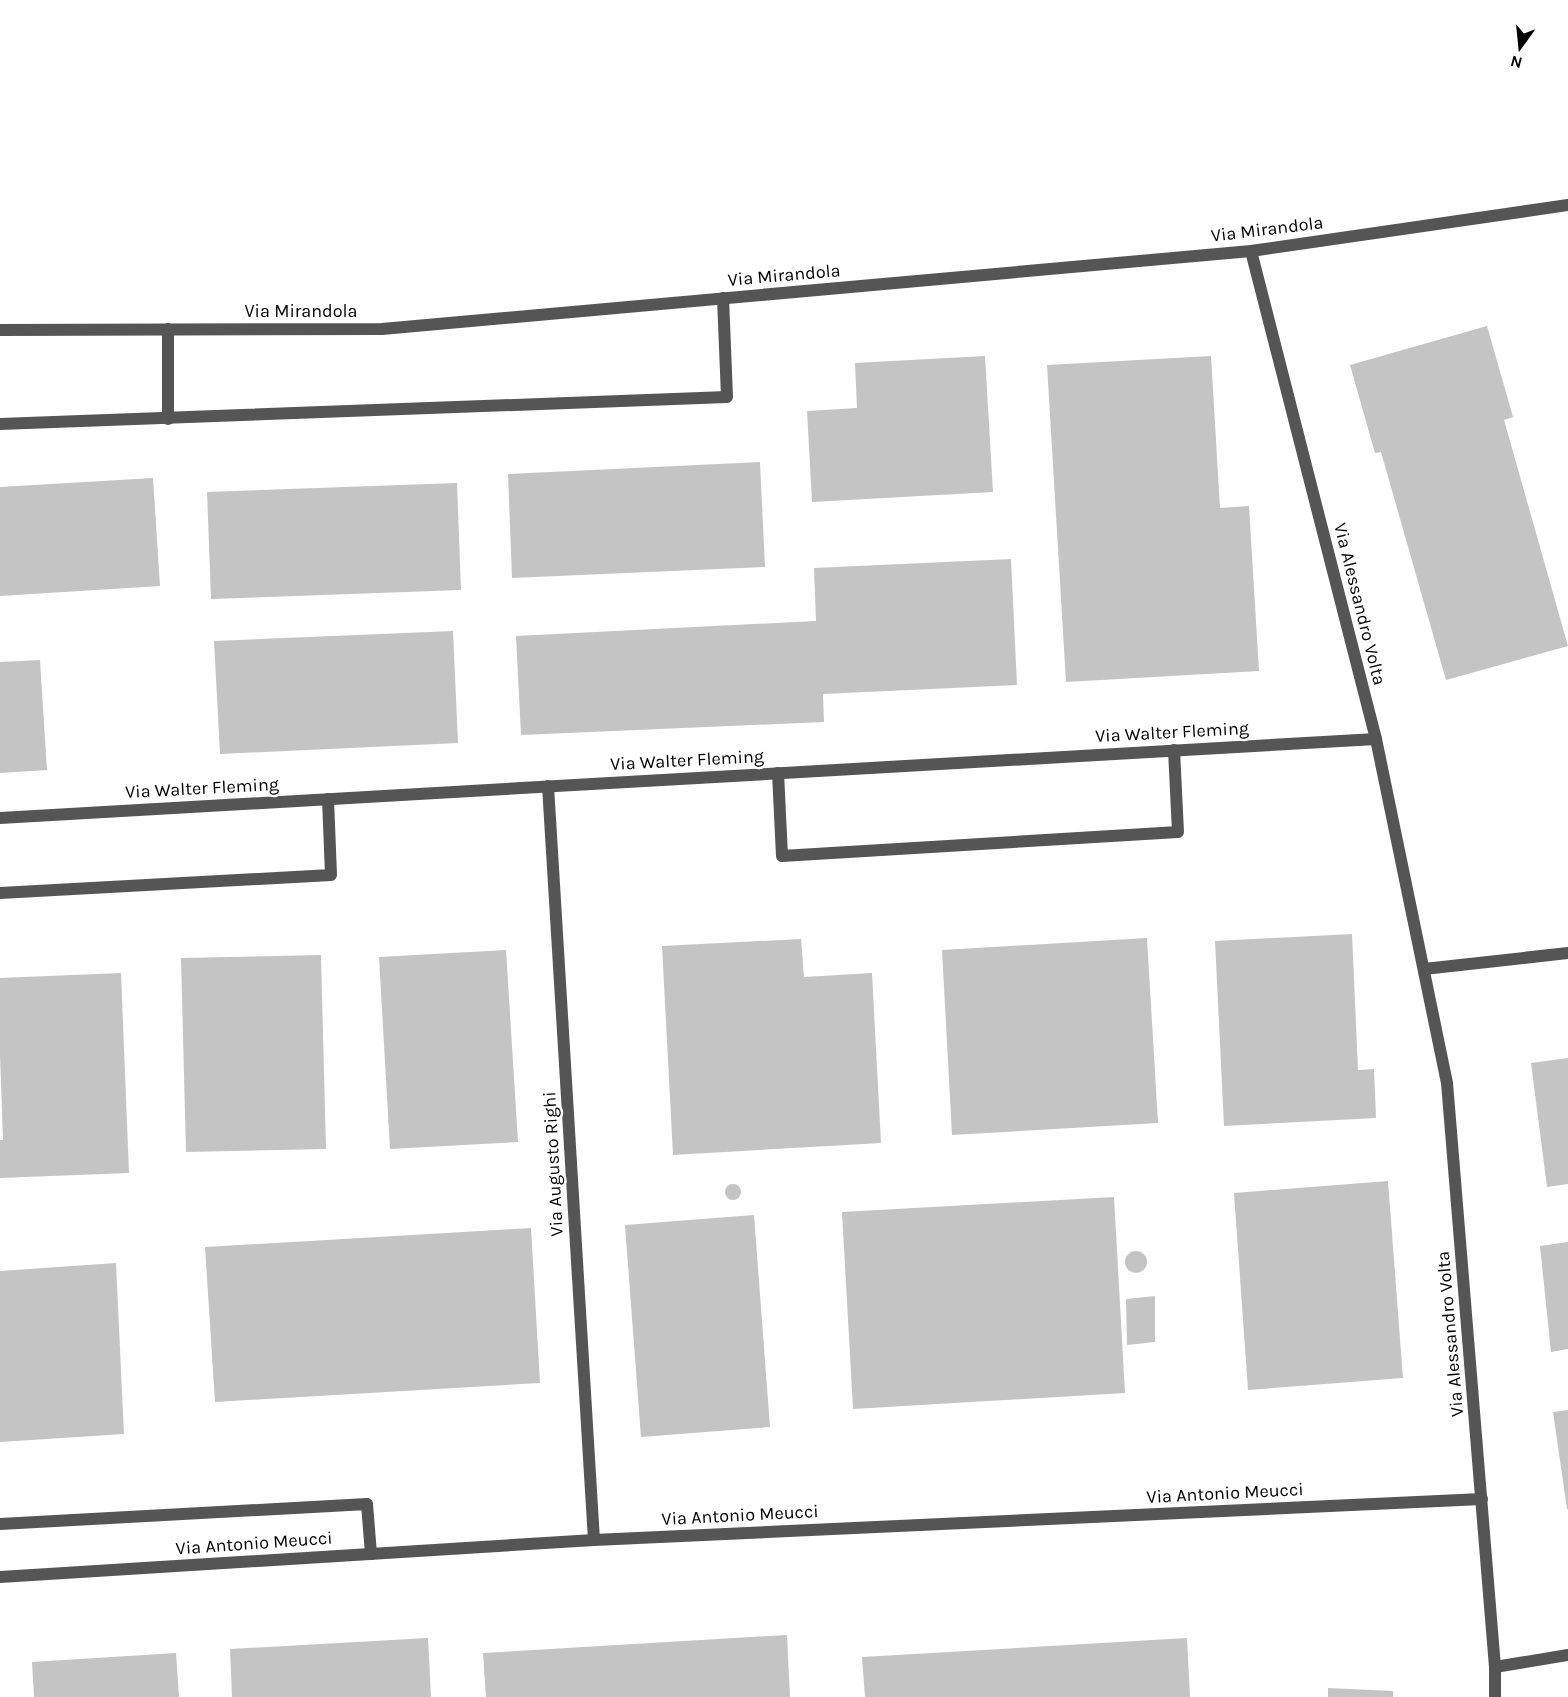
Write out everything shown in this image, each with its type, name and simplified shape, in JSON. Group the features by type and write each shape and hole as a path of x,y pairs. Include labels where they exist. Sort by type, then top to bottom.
{"street":[{"name":"Via Mirandola","path":"0,330 382,329 1251,251 1568,205"},
{"name":"Via Alessandro Volta","path":"1251,251 1376,739 1447,1083 1482,1499 1495,1667 1495,1697"},
{"path":"0,424 727,398 723,298"},
{"path":"168,329 168,419"},
{"name":"Via Walter Fleming","path":"0,818 1376,739"},
{"path":"778,773 782,855 817,854 1178,832 1174,750"},
{"name":"Via Augusto Righi","path":"548,786 594,1539"},
{"path":"0,893 331,875 328,799"},
{"path":"1424,969 1568,953"},
{"name":"Via Antonio Meucci","path":"0,1577 594,1539 1482,1499"},
{"path":"0,1524 367,1504 371,1554"},
{"path":"1495,1667 1568,1655"}],"building":[{"path":"1487,326 1513,417 1504,420 1568,646 1446,680 1381,452 1375,453 1350,365"},
{"path":"985,356 993,492 812,502 807,411 857,408 855,363"},
{"path":"1211,356 1220,508 1249,506 1259,671 1066,682 1047,365"},
{"path":"760,462 765,567 512,578 508,474"},
{"path":"153,478 160,586 0,596 0,487"},
{"path":"457,483 461,590 211,599 207,492"},
{"path":"1011,559 1017,685 823,694 824,722 521,735 516,636 816,621 814,568"},
{"path":"453,631 458,743 220,754 214,641"},
{"path":"40,660 47,770 0,773 0,662"},
{"path":"1352,934 1358,1070 1374,1069 1376,1118 1224,1126 1215,941"},
{"path":"1147,938 1158,1123 952,1135 942,950"},
{"path":"801,939 804,977 872,973 881,1143 673,1155 662,946"},
{"path":"506,950 518,1142 390,1149 379,957"},
{"path":"321,955 326,1149 186,1152 181,958"},
{"path":"121,973 129,1173 0,1178 0,1140 3,1140 0,978"},
{"path":"1568,1058 1568,1184 1547,1187 1531,1063"},
{"path":"1388,1181 1403,1378 1248,1390 1234,1193"},
{"path":"730,1184 736,1184 741,1192 739,1198 730,1200 725,1195 725,1189"},
{"path":"1114,1197 1125,1393 853,1409 842,1212"},
{"path":"754,1215 770,1427 641,1437 625,1225"},
{"path":"531,1228 540,1383 215,1402 205,1247"},
{"path":"1568,1242 1568,1349 1551,1352 1540,1246"},
{"path":"1136,1251 1146,1258 1147,1262 1140,1272 1136,1273 1126,1266 1125,1262 1132,1252"},
{"path":"116,1263 124,1434 0,1442 0,1271"},
{"path":"1155,1296 1155,1342 1127,1345 1126,1299"},
{"path":"1568,1410 1568,1509 1567,1509 1553,1412"},
{"path":"787,1635 790,1697 486,1697 483,1653"},
{"path":"428,1638 431,1697 232,1697 230,1649"},
{"path":"1187,1638 1190,1697 865,1697 862,1657"},
{"path":"176,1653 179,1697 34,1697 32,1662"},
{"path":"1328,1688 1393,1691 1393,1697 1328,1697"}]}
